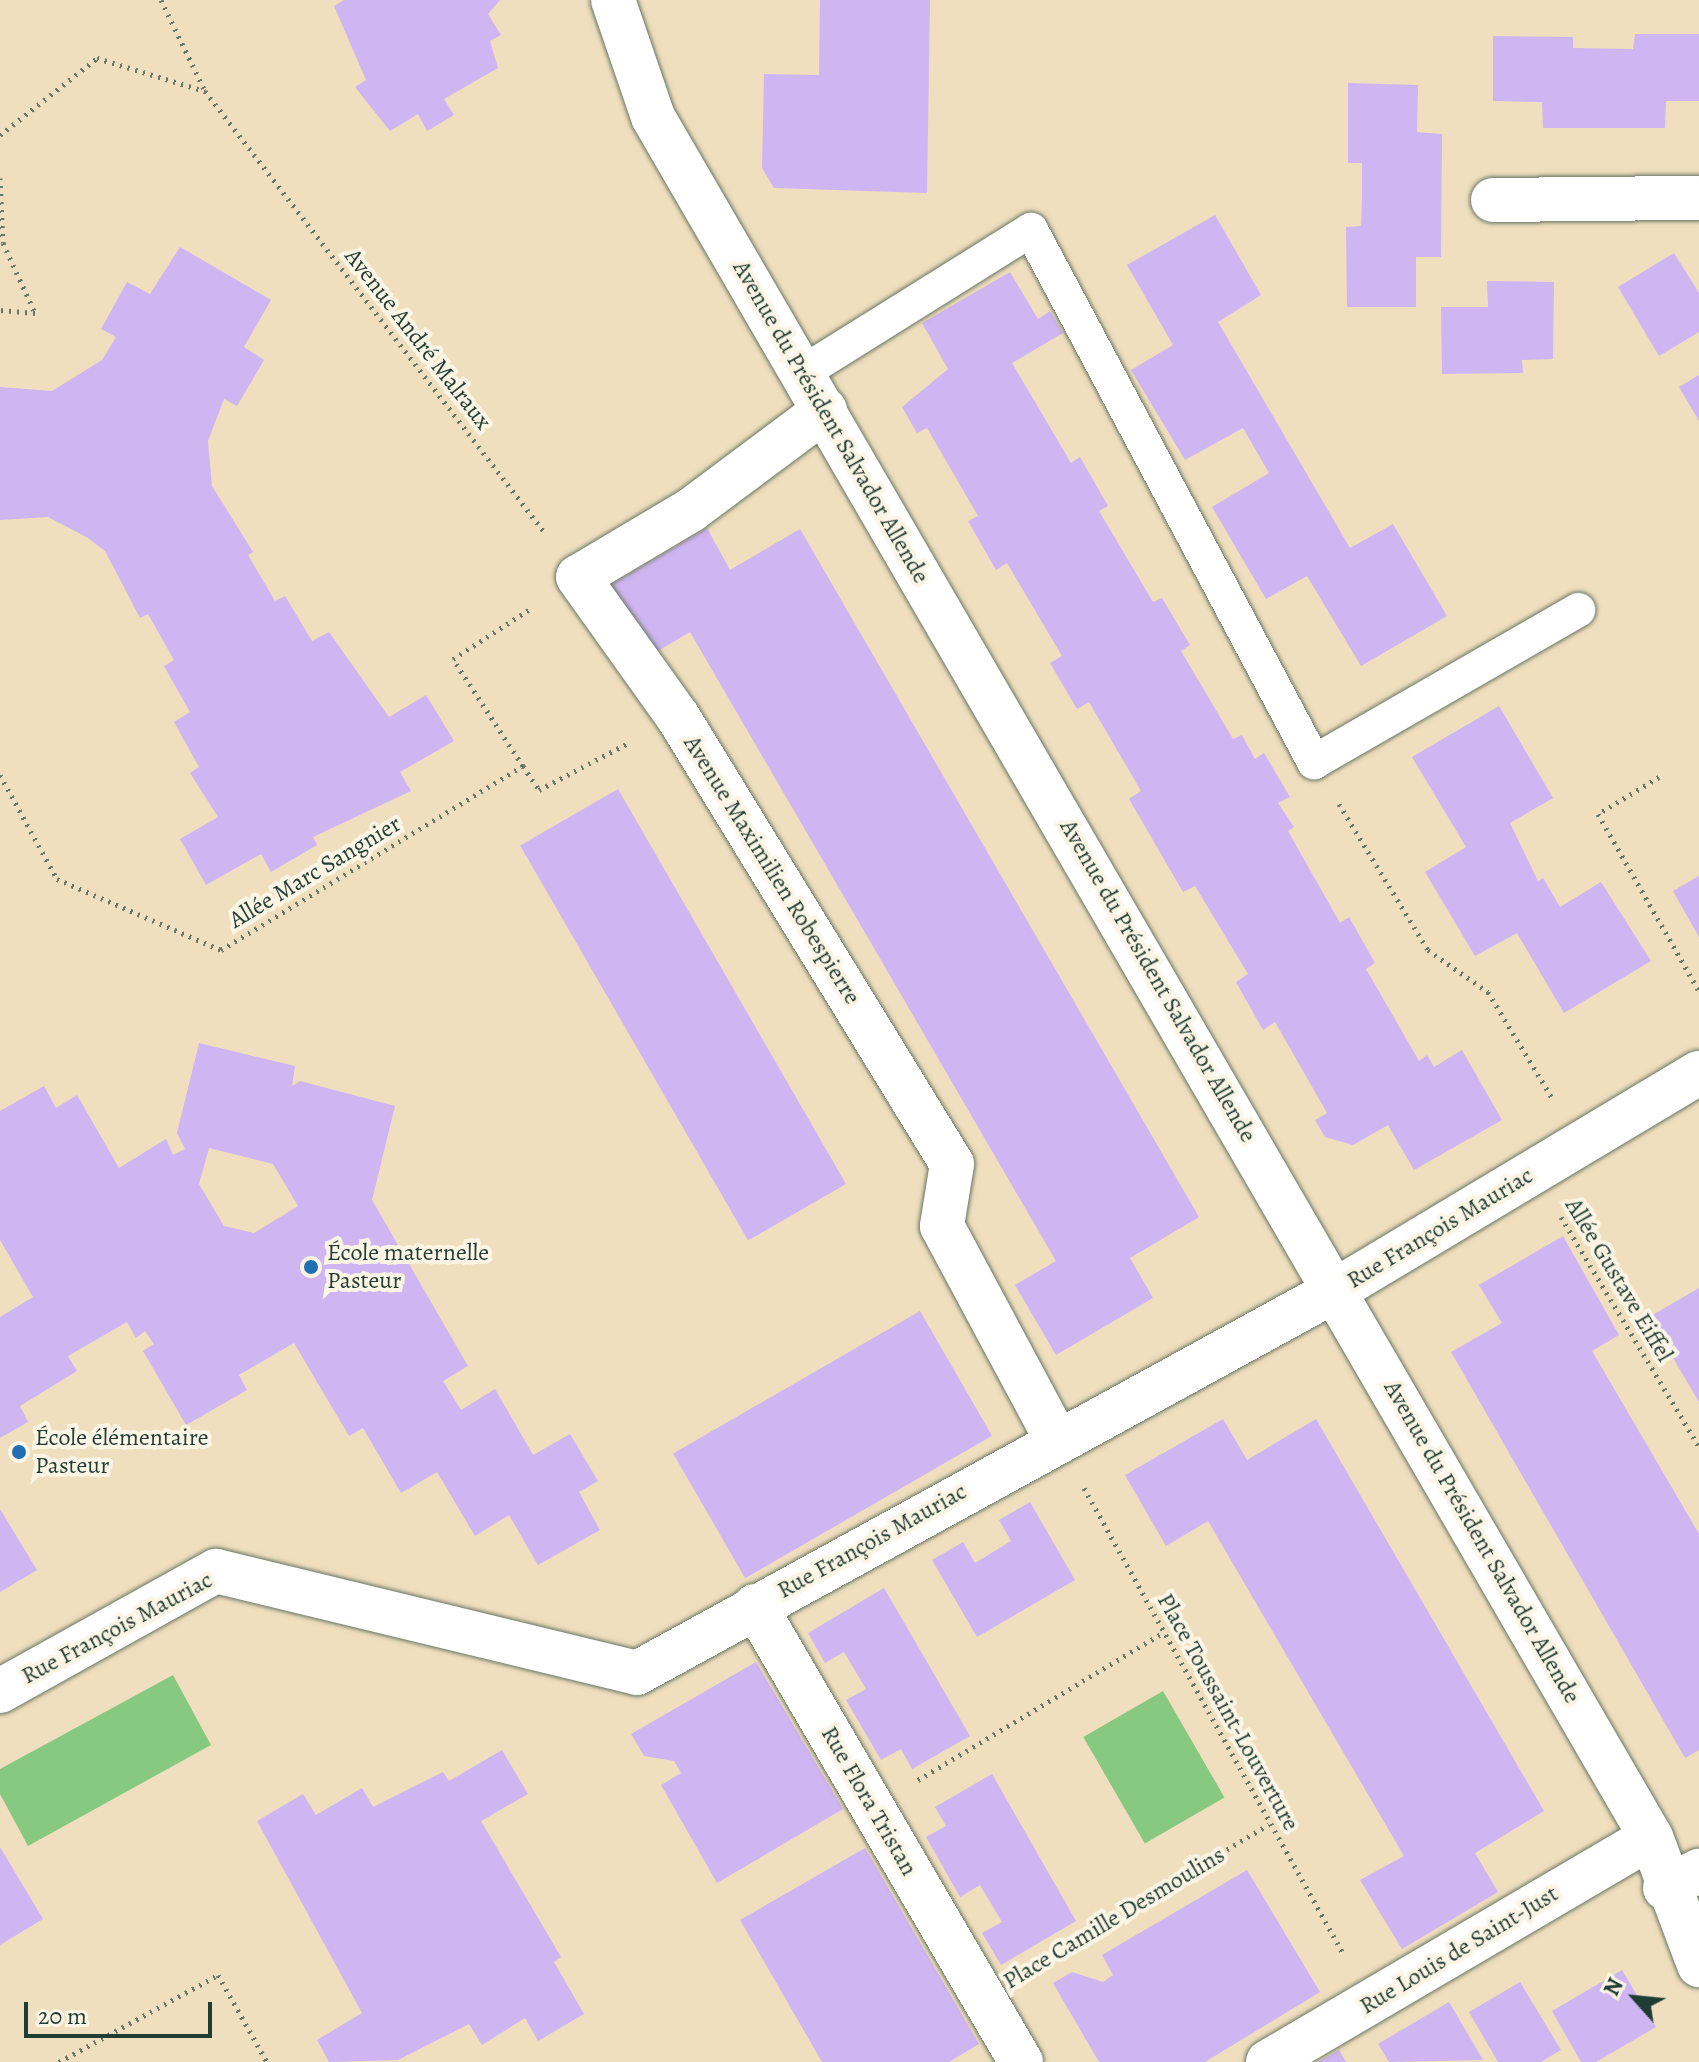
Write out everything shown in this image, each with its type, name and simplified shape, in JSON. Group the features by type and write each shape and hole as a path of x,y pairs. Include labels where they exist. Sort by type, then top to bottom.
{"street":[{"name":"Avenue du Président Salvador Allende","path":"613,0 653,117 1651,1837 1682,1879 1699,1965"},
{"path":"1493,200 1699,198"},
{"path":"578,577 691,510 825,410"},
{"name":"Avenue Maximilien Robespierre","path":"578,577 678,717 952,1164 942,1226 1056,1439"},
{"name":"Rue François Mauriac","path":"0,1691 216,1571 637,1673 1056,1439 1336,1290 1699,1073"},
{"name":"Rue Flora Tristan","path":"755,1606 983,1996"},
{"name":"Rue Louis de Saint-Just","path":"1268,2062 1651,1837"},
{"name":"Place Camille Desmoulins","path":"983,1996 1021,2062"}],"lane":[{"path":"802,373 1031,230 1314,762 1578,610"}],"path":[{"name":"Avenue André Malraux","path":"161,0 205,91 578,577"},
{"path":"0,135 97,58 205,91"},
{"path":"0,178 3,243 35,313 0,310"},
{"path":"578,577 453,659 539,790 678,717"},
{"path":"1314,762 1428,950 1488,992 1580,1145"},
{"name":"Allée Marc Sangnier","path":"0,775 57,879 221,950 523,766"},
{"path":"1659,777 1598,814 1699,991"},
{"name":"Allée Gustave Eiffel","path":"1533,1172 1699,1447"},
{"name":"Place Toussaint-Louverture","path":"1056,1439 1269,1824 1371,2000"},
{"path":"873,1807 1164,1632"},
{"name":"Place Camille Desmoulins","path":"983,1996 1269,1824"},
{"path":"59,2062 218,1975 267,2062"}],"green space":[{"path":"173,1675 211,1745 28,1846 0,1794 0,1769"},
{"path":"1163,1691 1224,1798 1145,1844 1083,1737"}],"building":[{"path":"344,0 500,0 488,14 501,35 490,41 498,68 444,99 454,115 427,131 418,114 390,131 355,87 366,80 334,6"},
{"path":"820,0 930,0 927,193 774,188 762,168 764,74 819,75"},
{"path":"1635,34 1699,34 1699,101 1666,101 1665,128 1543,128 1542,102 1493,101 1493,36 1573,37 1573,48 1633,49"},
{"path":"1348,83 1418,85 1417,132 1442,134 1441,257 1416,257 1416,307 1347,307 1346,227 1361,226 1362,196 1362,163 1348,163"},
{"path":"1215,215 1261,295 1218,322 1350,548 1393,524 1447,616 1361,666 1307,576 1266,599 1212,507 1269,473 1243,428 1185,460 1131,370 1173,345 1127,265"},
{"path":"180,247 271,300 244,347 264,360 237,406 224,399 208,441 212,486 253,552 248,555 275,601 285,596 312,641 329,632 389,717 426,695 454,741 400,772 411,791 313,837 317,845 271,872 261,854 206,885 180,839 218,817 190,773 199,767 174,722 190,712 164,666 174,660 148,614 140,618 105,551 88,538 48,517 0,520 0,387 52,391 102,360 116,337 101,329 127,282 150,294"},
{"path":"1674,253 1699,293 1699,332 1659,356 1618,287"},
{"path":"1010,272 1038,319 1050,311 1063,333 1012,363 1071,463 1080,457 1108,506 1099,511 1153,602 1162,598 1190,645 1181,651 1233,739 1242,735 1255,759 1264,753 1290,797 1278,803 1294,827 1288,831 1340,923 1349,917 1375,963 1366,969 1419,1061 1427,1055 1434,1067 1462,1050 1502,1120 1414,1170 1388,1125 1353,1145 1325,1137 1315,1120 1327,1113 1275,1022 1263,1030 1236,982 1248,974 1195,886 1183,892 1129,799 1141,791 1089,702 1077,709 1050,663 1062,656 1007,563 996,570 968,521 978,516 927,428 917,433 902,407 948,369 922,323"},
{"path":"1487,281 1554,282 1553,359 1522,360 1523,373 1442,374 1441,307 1488,307"},
{"path":"1699,375 1699,421 1679,387"},
{"path":"707,528 730,570 800,529 1199,1217 1130,1258 1153,1298 1056,1355 1015,1285 1056,1261 690,632 648,657 607,587"},
{"path":"1499,706 1553,798 1510,823 1538,881 1543,878 1560,907 1601,882 1651,961 1564,1013 1517,933 1475,956 1425,872 1466,847 1412,757"},
{"path":"618,789 846,1184 748,1240 520,846"},
{"path":"1699,876 1699,937 1673,891"},
{"path":"199,1043 295,1066 292,1086 300,1081 395,1106 372,1200 468,1366 443,1381 461,1410 495,1389 533,1455 570,1434 598,1481 579,1492 600,1530 538,1565 509,1515 475,1536 437,1472 401,1493 363,1428 349,1436 294,1343 239,1375 247,1390 186,1425 143,1351 154,1344 145,1331 136,1338 127,1322 68,1356 77,1371 20,1406 28,1422 0,1438 0,1317 33,1297 0,1240 0,1111 44,1086 56,1108 77,1095 119,1168 166,1139 173,1155 185,1149 177,1133","holes":["209,1148 273,1164 298,1206 254,1233 224,1226 199,1184"]},
{"path":"1563,1236 1619,1335 1592,1351 1699,1534 1699,1750 1685,1758 1451,1352 1502,1323 1479,1285"},
{"path":"1699,1288 1699,1402 1649,1317"},
{"path":"920,1311 992,1436 745,1578 673,1454"},
{"path":"1223,1419 1247,1460 1316,1419 1544,1811 1475,1853 1498,1892 1402,1949 1360,1880 1404,1856 1208,1521 1166,1546 1125,1475"},
{"path":"1030,1502 1075,1580 977,1637 932,1560 963,1542 975,1563 1011,1541 999,1520"},
{"path":"0,1509 37,1570 0,1592"},
{"path":"884,1588 970,1736 912,1769 901,1749 881,1760 846,1700 866,1689 844,1652 825,1663 808,1633"},
{"path":"756,1662 843,1809 717,1883 661,1785 681,1773 674,1761 644,1756 631,1734"},
{"path":"502,1750 528,1794 481,1821 561,1957 554,1962 584,2014 538,2041 525,2018 482,2045 469,2024 398,2060 329,2062 317,2040 362,2013 257,1821 303,1794 316,1815 362,1788 373,1807 443,1772 449,1781"},
{"path":"992,1774 1076,1921 1001,1965 982,1933 1002,1922 980,1885 960,1897 926,1837 946,1826 935,1807"},
{"path":"0,1847 43,1919 0,1945"},
{"path":"865,1848 979,2044 949,2062 822,2062 740,1920"},
{"path":"1247,1870 1320,1992 1205,2062 1099,2062 1053,1983 1072,1972 1103,1982 1113,1975 1102,1955"},
{"path":"1622,1970 1656,2027 1596,2062 1581,2062 1552,2011"},
{"path":"1520,1982 1561,2050 1541,2062 1498,2062 1469,2012"},
{"path":"1449,2002 1483,2060 1389,2062 1378,2044"},
{"path":"1339,2050 1346,2062 1318,2062"}],"place":[{"name":"École maternelle Pasteur","path":"311,1267"},
{"name":"École élémentaire Pasteur","path":"19,1452"}]}
